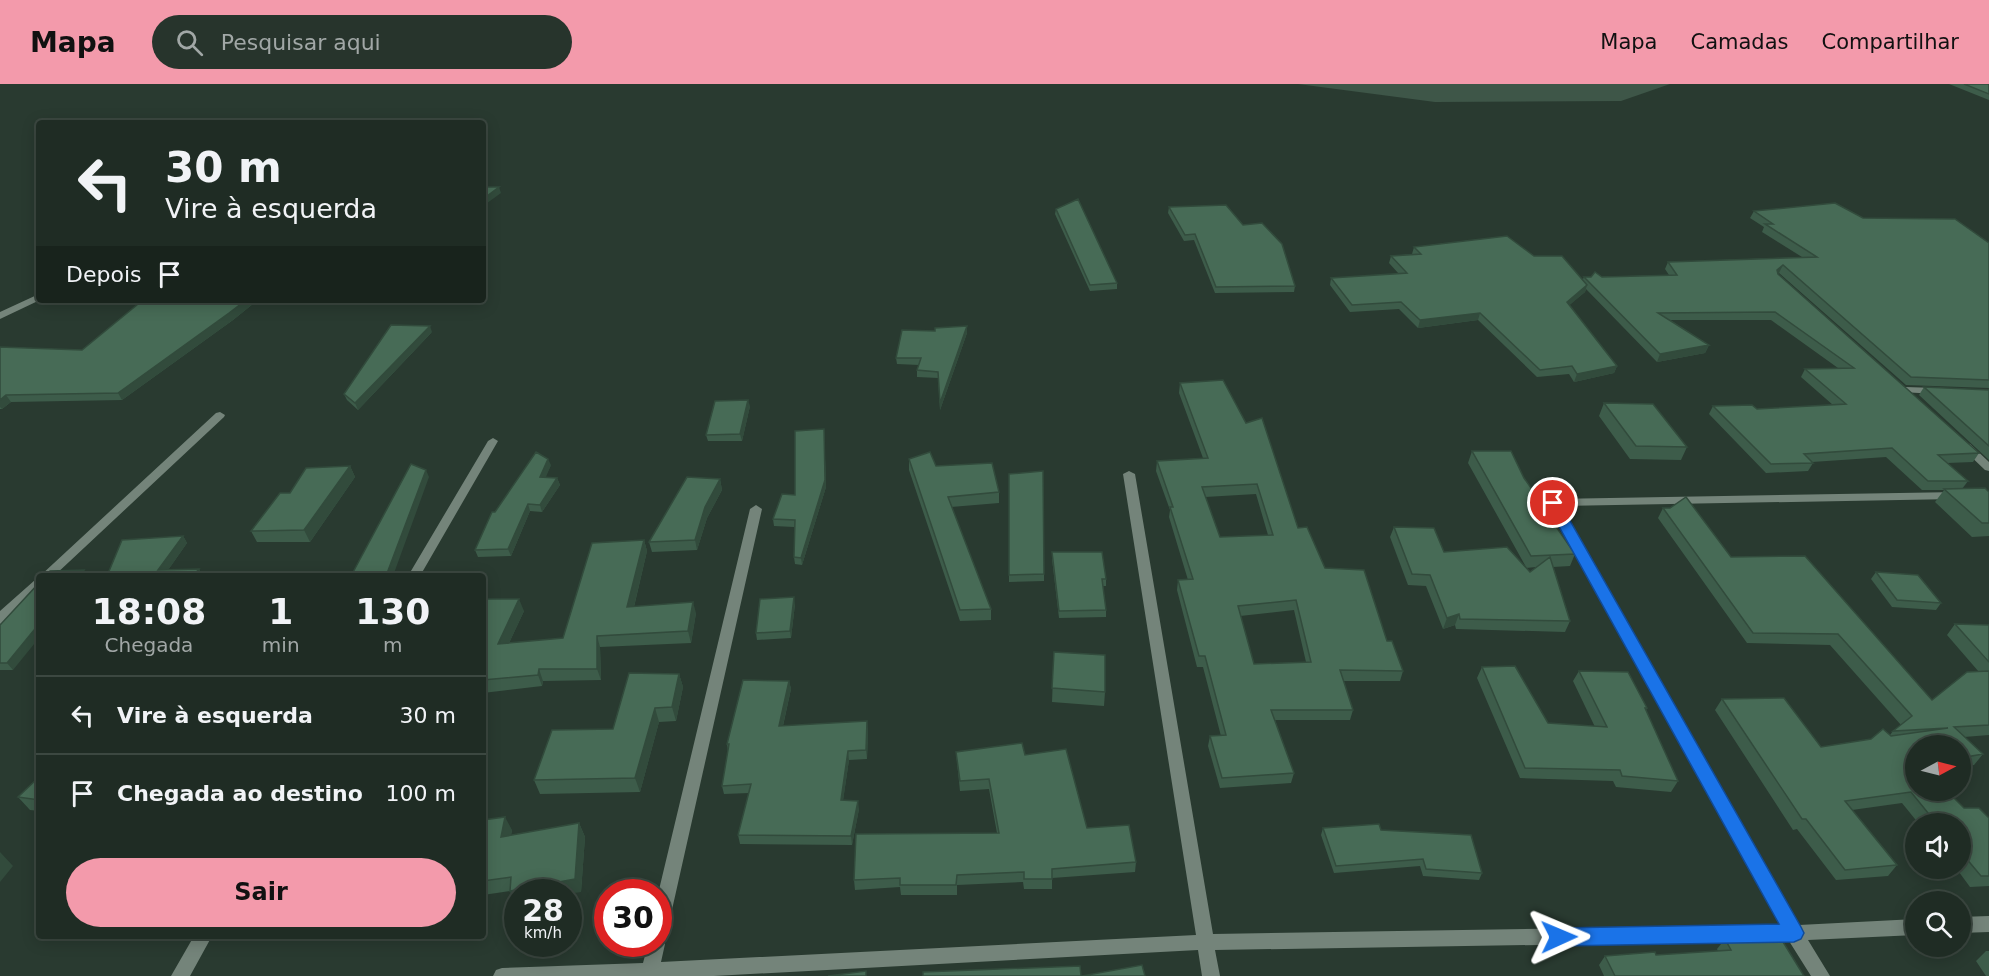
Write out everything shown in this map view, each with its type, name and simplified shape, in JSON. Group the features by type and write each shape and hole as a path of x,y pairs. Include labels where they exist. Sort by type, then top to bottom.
{"street":[{"path":"0,316 36,298"},
{"path":"1913,398 1900,387 1947,392"},
{"path":"49,573 220,415"},
{"path":"1955,437 1989,468"},
{"path":"416,573 493,441"},
{"path":"1129,474 1211,976"},
{"path":"1821,976 1794,933 1553,503 1965,495"},
{"path":"670,879 756,509"},
{"path":"0,619 36,586"},
{"path":"1971,925 1989,924"},
{"path":"502,976 649,973 1206,942 1794,933 1905,928"},
{"path":"180,976 201,939"},
{"path":"649,973 653,957"}],"green space":[{"path":"1298,84 1670,84 1621,101 1435,102"}],"building":[{"path":"1964,84 1989,84 1989,94"},
{"path":"486,187 499,187 486,197"},
{"path":"1078,199 1117,283 1090,285 1056,209"},
{"path":"1835,203 1863,218 1955,219 1989,243 1989,380 1911,377 1783,265 1777,270 1778,274 1979,453 1938,455 1968,481 1928,481 1892,448 1804,454 1813,463 1771,464 1713,406 1752,405 1757,409 1846,404 1805,369 1854,368 1775,312 1658,313 1709,345 1660,354 1584,277 1591,277 1595,272 1602,277 1677,275 1668,262 1817,257 1765,224 1773,224 1754,211"},
{"path":"1226,205 1243,225 1262,223 1282,244 1295,286 1216,287 1195,234 1185,235 1169,207"},
{"path":"1507,236 1534,256 1562,256 1587,285 1567,302 1617,366 1577,374 1572,366 1540,370 1480,313 1420,320 1401,302 1352,305 1331,278 1407,273 1391,256 1421,254 1414,247"},
{"path":"139,303 242,303 118,393 6,395 0,400 0,347 82,350"},
{"path":"391,325 430,326 355,403 344,394"},
{"path":"967,326 940,403 938,372 917,370 921,358 896,358 902,330 935,331 935,328"},
{"path":"1223,380 1246,423 1262,418 1298,528 1307,527 1325,568 1364,570 1387,641 1392,641 1403,671 1340,670 1353,710 1271,710 1294,773 1222,778 1210,736 1226,735 1205,656 1199,656 1178,580 1193,579 1170,507 1173,507 1157,461 1208,458 1180,383","holes":["1257,484 1273,535 1220,537 1202,487","1296,600 1311,662 1254,664 1238,606"]},
{"path":"1924,387 1989,390 1989,446"},
{"path":"748,400 740,434 706,435 715,401"},
{"path":"1604,403 1653,404 1687,447 1636,446"},
{"path":"824,429 825,480 801,558 794,557 795,520 773,519 782,494 795,495 795,431"},
{"path":"1472,451 1511,451 1524,478 1575,554 1531,556"},
{"path":"536,452 548,459 540,477 557,478 540,505 528,504 508,549 475,550 492,512 495,512"},
{"path":"930,452 936,466 992,463 999,492 948,497 991,609 960,610 909,459"},
{"path":"411,464 426,470 387,573 353,573"},
{"path":"350,466 304,530 251,531 280,493 290,493 306,468"},
{"path":"1043,471 1044,574 1009,575 1009,474"},
{"path":"687,477 720,479 705,507 695,540 649,542"},
{"path":"1985,488 1989,492 1989,523 1982,523 1944,489"},
{"path":"1686,497 1731,557 1805,556 1932,700 1967,672 1989,671 1989,725 1954,727 1963,735 1905,735 1905,793 1845,801 1897,865 1845,870 1806,819 1802,819 1722,699 1784,698 1821,747 1871,739 1883,729 1891,736 1948,728 1893,731 1912,716 1838,634 1753,633 1663,508 1670,508"},
{"path":"1394,527 1434,528 1444,552 1507,547 1530,572 1550,557 1570,621 1460,619 1459,614 1447,618 1430,575 1412,574"},
{"path":"183,536 158,570 199,569 196,573 108,573 122,540"},
{"path":"644,540 627,607 693,602 688,631 597,636 597,669 539,669 538,675 486,680 486,599 519,599 498,644 563,638 592,543"},
{"path":"1052,552 1102,552 1106,579 1102,579 1106,610 1059,611"},
{"path":"84,570 82,573 48,573 50,571"},
{"path":"1876,572 1918,575 1941,603 1897,600"},
{"path":"36,586 36,628 7,663 0,663 0,625"},
{"path":"794,597 790,631 756,633 760,599"},
{"path":"1955,624 1989,625 1989,662"},
{"path":"1054,652 1105,655 1105,692 1052,688"},
{"path":"1515,666 1548,723 1607,727 1579,671 1628,672 1647,708 1645,708 1678,781 1622,776 1620,770 1525,768 1482,667"},
{"path":"629,673 679,674 672,707 655,708 635,778 534,780 552,730 613,729"},
{"path":"743,680 789,681 779,726 867,721 866,750 848,751 841,800 858,801 851,836 738,835 751,784 722,786 729,744 727,744"},
{"path":"1022,743 1025,755 1066,749 1087,828 1129,825 1136,862 1052,869 1052,879 1024,879 1024,872 957,875 956,885 900,885 900,878 854,880 856,834 999,833 989,779 960,781 956,752"},
{"path":"1971,743 1983,754 1971,756"},
{"path":"36,780 36,800 18,797"},
{"path":"1918,801 1957,801 1964,808 1979,808 1989,818 1989,876 1981,876 1971,864 1971,813 1928,813"},
{"path":"505,817 501,837 579,823 575,879 511,879 511,877 486,881 486,820"},
{"path":"1379,824 1381,830 1471,835 1482,873 1426,869 1423,859 1336,866 1323,828"},
{"path":"1780,937 1804,976 1615,976 1605,956 1731,950 1725,939"},
{"path":"1142,965 1145,976 1082,976"},
{"path":"1080,966 1081,976 923,976 923,972"},
{"path":"866,971 866,976 828,976"}],"route":[{"path":"1553,503 1794,933 1559,937"}]}
